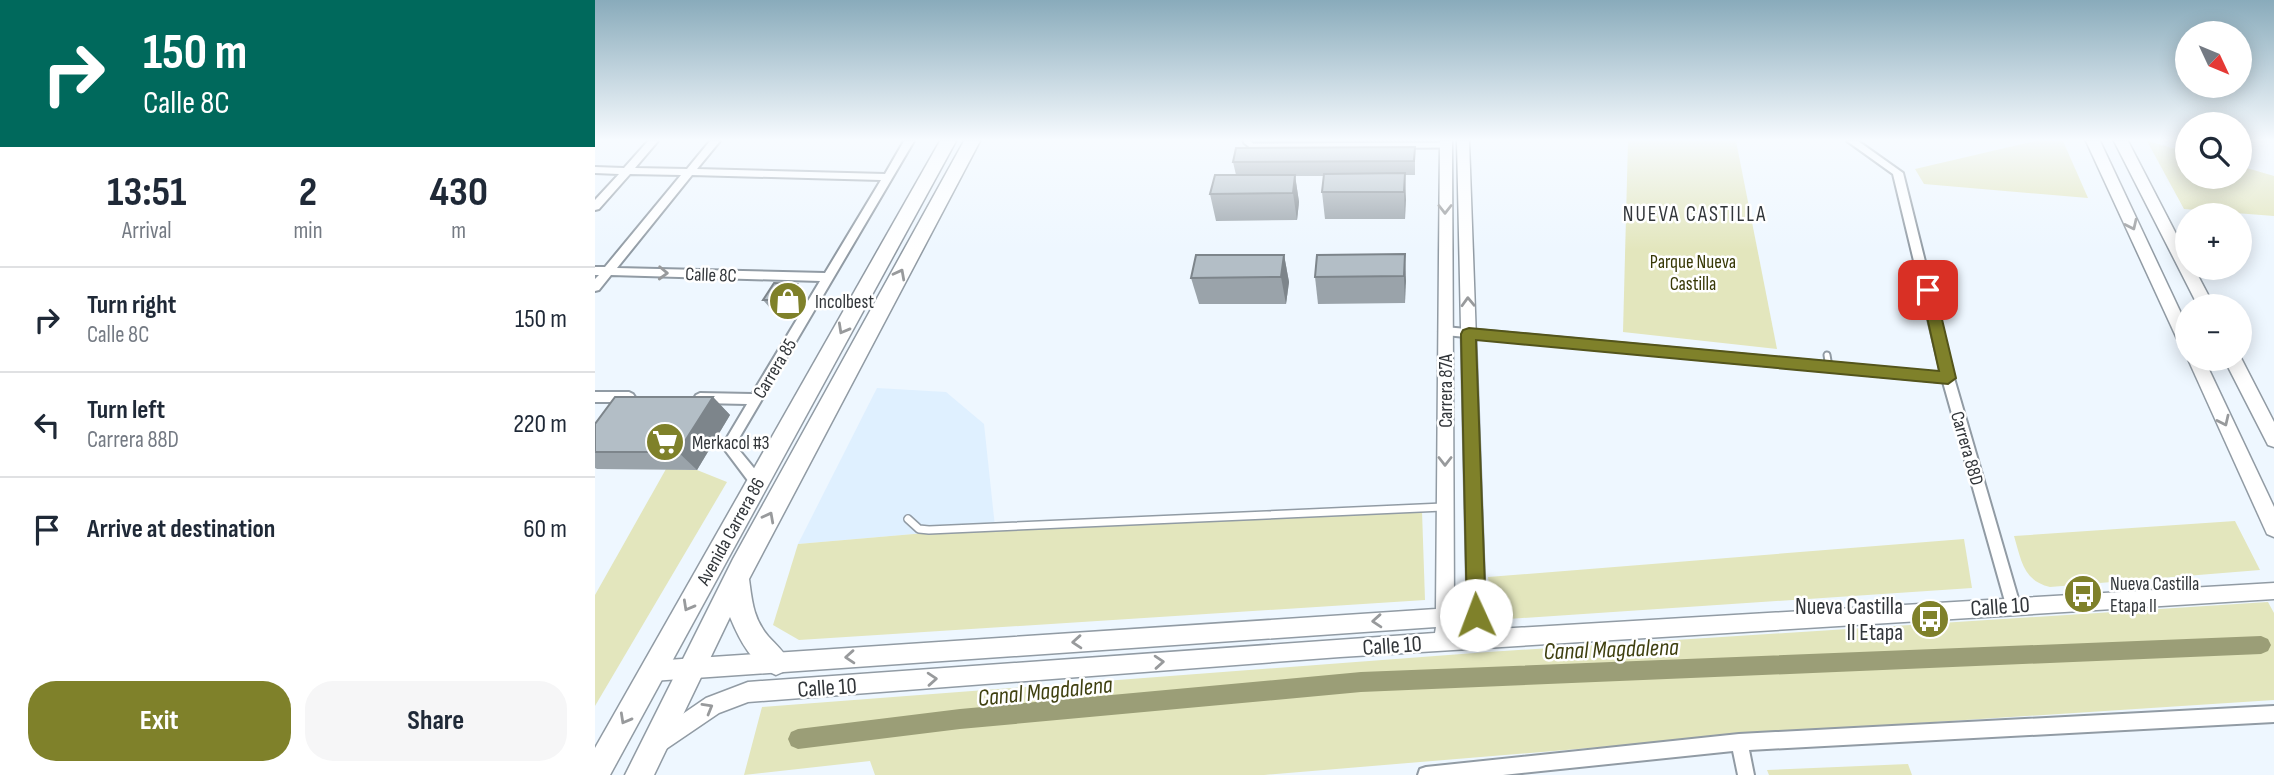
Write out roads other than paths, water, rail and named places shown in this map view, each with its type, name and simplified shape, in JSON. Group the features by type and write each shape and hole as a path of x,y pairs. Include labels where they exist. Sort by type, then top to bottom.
{"main road":[{"name":"Avenida Carrera 86","path":"596,770 928,177"},
{"name":"Avenida Carrera 86","path":"639,775 737,578 953,177"},
{"path":"2110,177 2175,317"},
{"path":"2140,177 2200,294"},
{"path":"2201,371 2274,528"},
{"path":"2239,371 2274,440"},
{"path":"737,578 738,604 746,629 754,641 776,662"}],"street":[{"path":"595,207 621,177"},
{"path":"595,287 685,177"},
{"name":"Carrera 85","path":"757,482 728,446 887,177"},
{"name":"Carrera 87A","path":"1445,177 1445,641"},
{"name":"Carrera 87A","path":"1464,177 1477,639"},
{"name":"Carrera 88D","path":"1899,177 1948,378 2013,605"},
{"name":"Calle 8C","path":"595,271 828,277"},
{"path":"1445,331 1828,361 1948,378"},
{"path":"595,397 648,398"},
{"path":"688,398 755,400"},
{"name":"Calle 10","path":"652,747 713,705 748,692 1445,641 2274,591"},
{"name":"Calle 10","path":"652,671 1476,615"},
{"path":"1426,775 1739,742 2274,714"},
{"path":"1739,742 1746,775"}],"lane":[{"path":"908,519 919,529 929,530 1445,507"}],"waterway":[{"name":"Canal Magdalena","path":"798,739 960,719 1361,682 2261,645"}],"place":[{"name":"Incolbest","path":"788,301"},
{"name":"Merkacol #3","path":"665,442"},
{"name":"Nueva Castilla Etapa II","path":"2083,594"},
{"name":"Nueva Castilla II Etapa","path":"1930,619"}],"district":[{"name":"NUEVA CASTILLA","path":"1695,214"}],"park label":[{"name":"Parque Nueva Castilla","path":"1693,272"}]}
